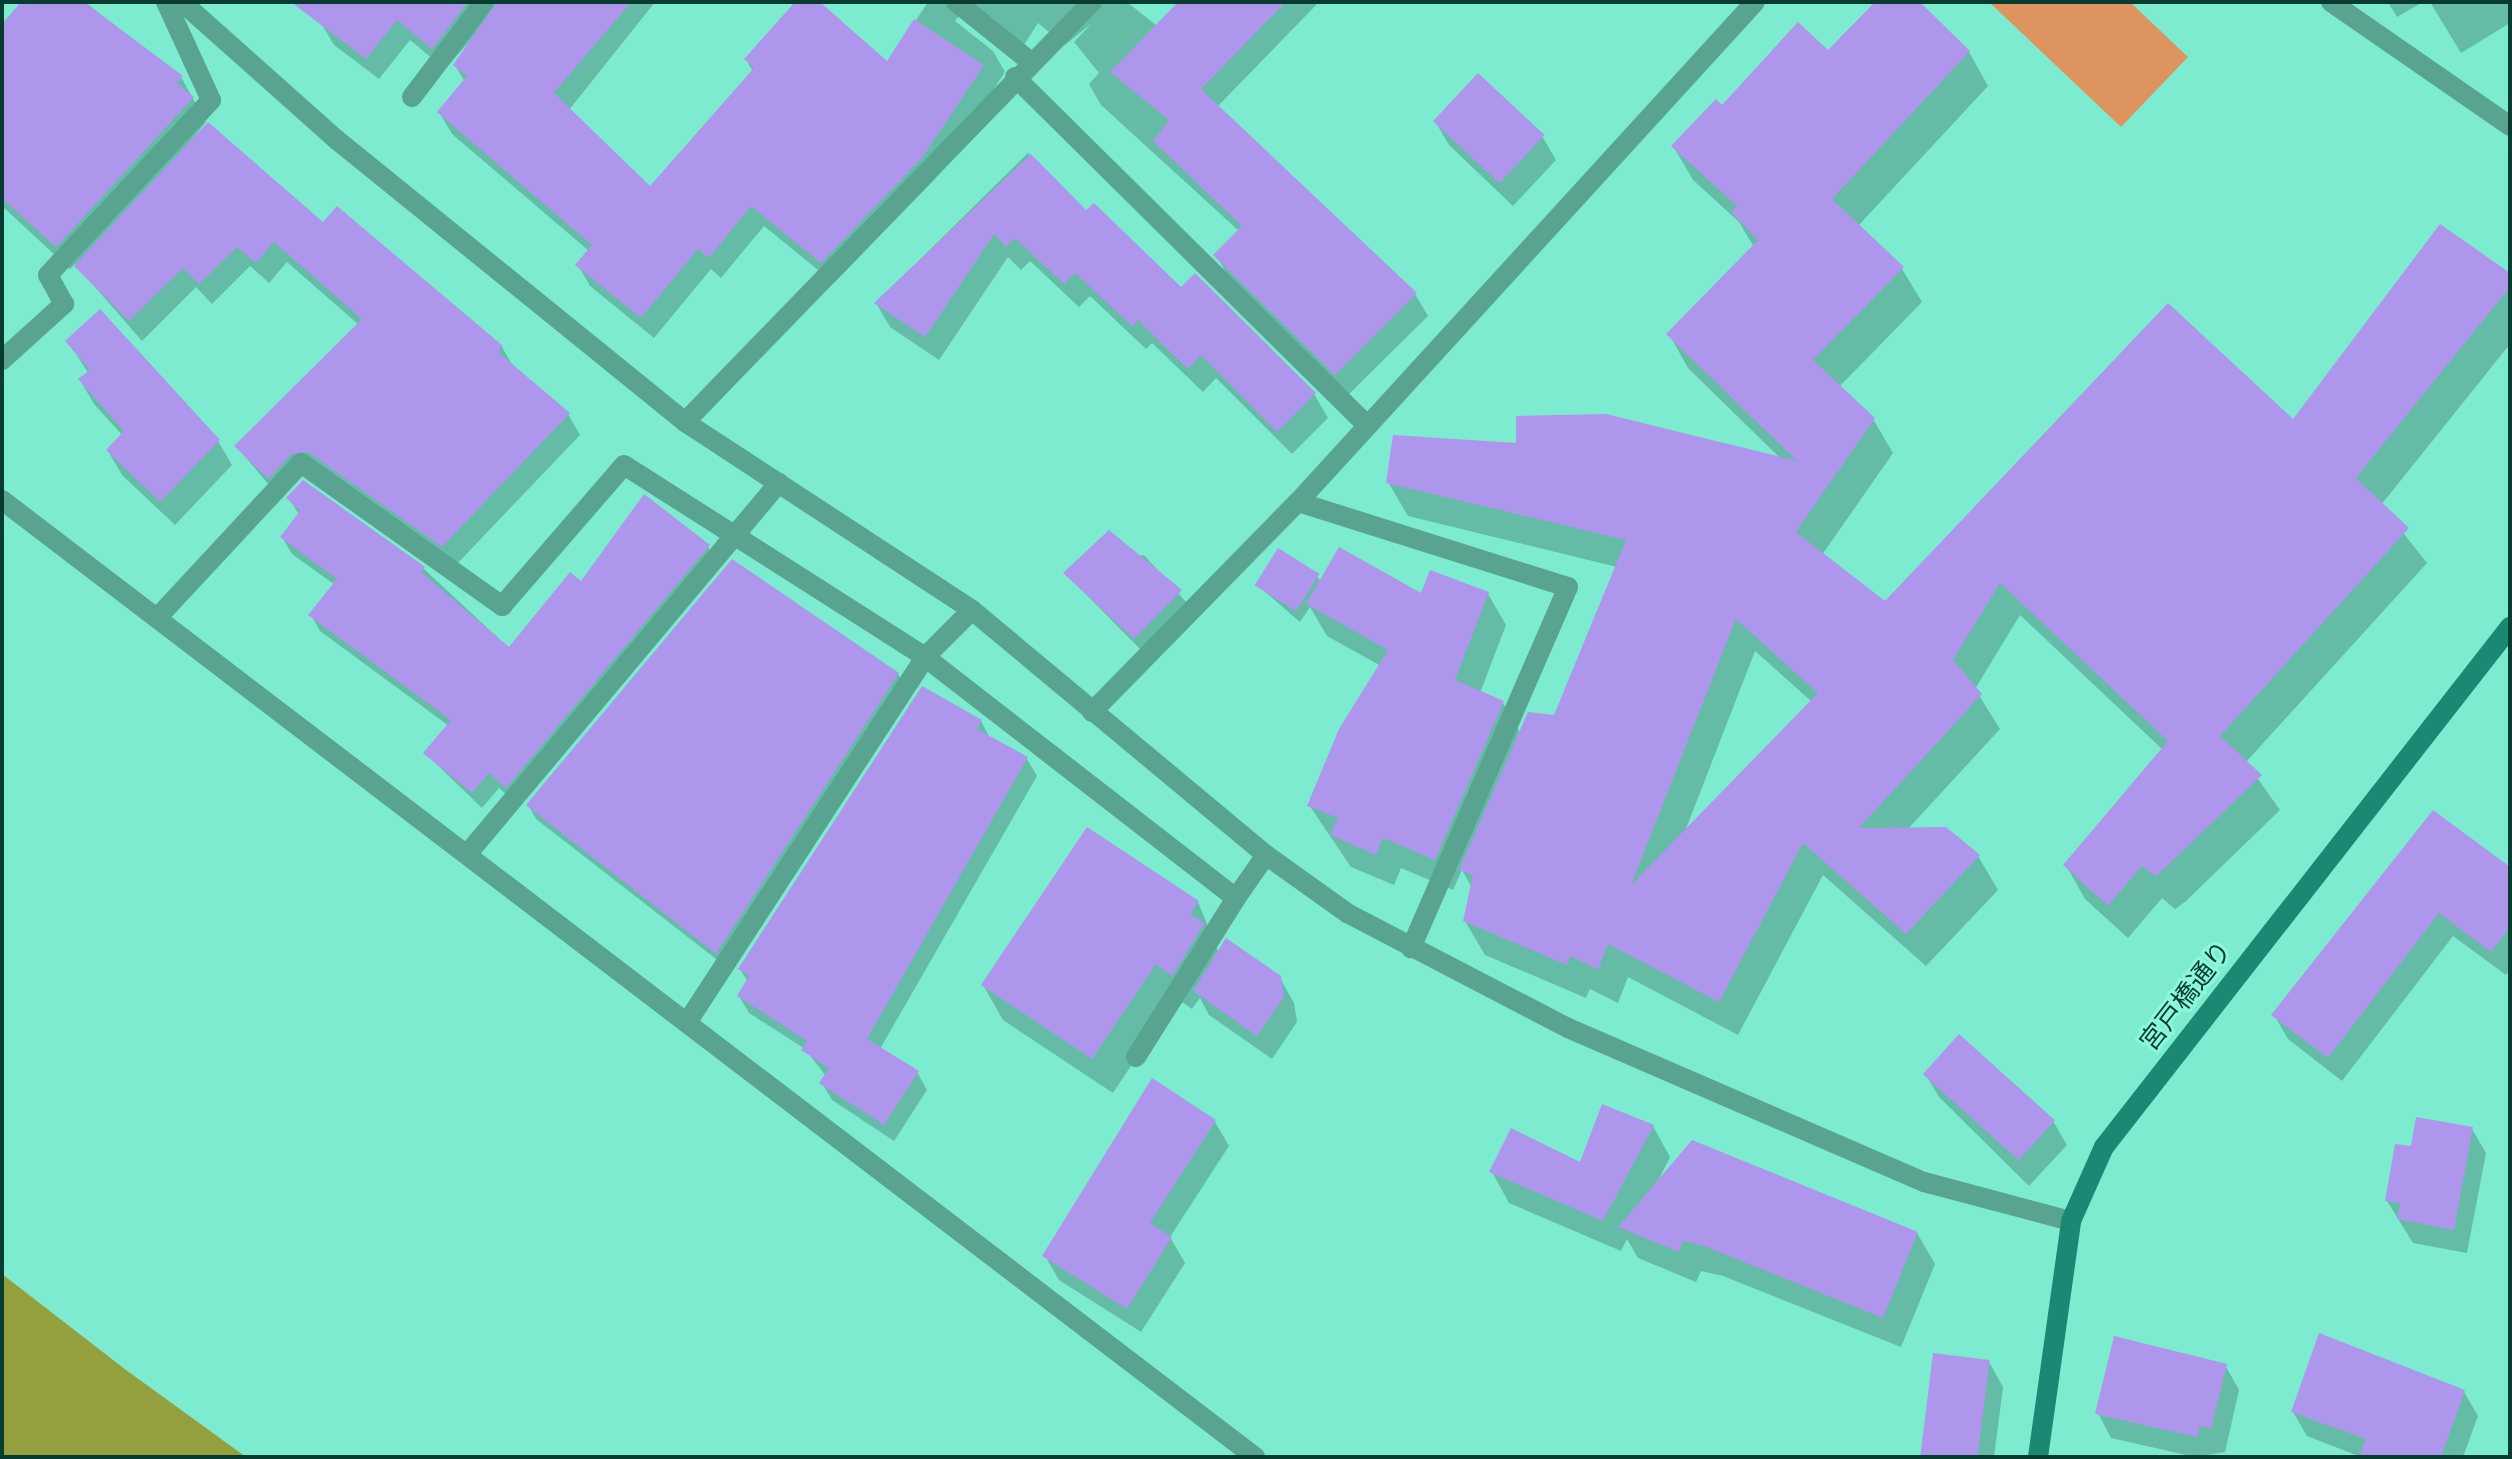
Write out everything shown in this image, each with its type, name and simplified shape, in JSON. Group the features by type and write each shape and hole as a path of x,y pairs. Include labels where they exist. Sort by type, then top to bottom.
{"street":[{"path":"2,360 64,304 48,275 211,100 166,2"},
{"path":"182,2 337,140 685,422 972,610 1266,855 1411,948 1568,1028 1924,1182 2071,1221"},
{"path":"412,97 484,2"},
{"path":"956,2 1031,62"},
{"path":"685,422 1015,77 1092,2"},
{"path":"1092,712 1298,502 1755,2"},
{"path":"2331,2 2510,126"},
{"path":"1015,77 1367,425"},
{"path":"157,618 301,463 502,606 624,465 925,657 1236,898"},
{"path":"469,852 779,483"},
{"path":"2,500 469,852 1255,1457"},
{"path":"1298,502 1568,587 1411,948"},
{"path":"688,1021 925,657 972,610"},
{"name":"宮戸橋通り","path":"2038,1457 2071,1221 2104,1147 2510,627"},
{"path":"1136,1057 1266,855"}],"shaded area":[{"path":"1989,2 2130,2 2188,57 2121,127"},
{"path":"2,1274 126,1370 246,1457 2,1457"}],"building":[{"path":"21,2 84,2 183,76 177,83 194,97 56,247 2,198 2,24"},
{"path":"291,2 468,2 432,49 397,20 366,59"},
{"path":"497,2 631,2 554,93 650,186 754,68 744,59 795,2 820,2 887,61 914,19 984,65 922,158 821,263 751,206 709,258 698,249 641,318 575,265 592,245 437,112 467,76 453,65"},
{"path":"1178,2 1286,2 1201,89 1417,293 1335,375 1213,255 1242,226 1153,141 1169,120 1110,72"},
{"path":"1875,2 1920,2 1970,51 1832,199 1904,267 1813,360 1875,418 1796,532 1885,601 2168,303 2293,419 2440,224 2510,273 2510,287 2356,478 2409,528 2220,736 2262,775 2165,868 2155,876 2142,866 2108,906 2063,865 2168,741 2000,583 1953,660 1982,694 1859,828 1946,827 1980,855 1906,934 1803,843 1719,1002 1608,944 1598,970 1571,956 1567,965 1463,921 1473,875 1459,870 1528,712 1554,715 1626,540 1386,483 1393,435 1516,443 1516,416 1606,414 1797,461 1666,334 1758,240 1731,212 1737,206 1671,146 1716,99 1722,105 1798,22 1828,50","holes":["1736,619 1818,693 1631,885"]},
{"path":"1478,73 1545,135 1500,183 1433,121"},
{"path":"208,122 323,222 337,206 503,346 498,352 570,413 442,547 308,452 292,454 268,479 234,446 362,319 274,242 256,263 237,247 199,284 183,268 129,321 74,266"},
{"path":"1031,154 1086,210 1094,203 1181,287 1195,273 1316,393 1277,432 1201,355 1188,369 1138,320 1132,326 1075,273 1064,284 1015,238 1006,247 994,234 925,337 874,303"},
{"path":"100,309 220,440 160,502 106,450 124,431 78,379 90,370 65,341"},
{"path":"303,480 425,567 421,572 509,647 570,572 581,581 644,494 710,545 506,788 489,773 472,793 423,753 451,720 308,615 337,579 280,537 300,511 286,498"},
{"path":"1109,530 1182,590 1134,639 1063,573"},
{"path":"1339,547 1421,593 1430,570 1489,592 1455,680 1504,701 1435,860 1383,838 1376,855 1330,835 1338,818 1307,806 1339,729 1388,650 1306,604"},
{"path":"1278,548 1320,574 1296,611 1255,585"},
{"path":"732,559 899,673 716,954 526,805"},
{"path":"922,686 982,720 977,729 1028,757 867,1039 919,1071 884,1125 819,1083 829,1068 801,1050 807,1041 737,996 749,976 738,969"},
{"path":"2433,810 2510,867 2510,927 2491,952 2439,913 2328,1058 2271,1015"},
{"path":"1087,827 1199,901 1190,914 1205,923 1172,976 1156,964 1092,1059 981,985"},
{"path":"1226,938 1281,976 1284,997 1257,1036 1193,991"},
{"path":"1959,1034 2055,1120 2019,1160 1923,1074"},
{"path":"1152,1078 1216,1120 1150,1223 1172,1237 1127,1309 1042,1256"},
{"path":"1602,1104 1654,1125 1603,1221 1489,1172 1511,1128 1580,1162"},
{"path":"2416,1117 2473,1127 2454,1230 2397,1219 2400,1203 2385,1201 2395,1144 2411,1146"},
{"path":"1692,1140 1918,1232 1883,1318 1704,1246 1683,1241 1679,1252 1618,1227"},
{"path":"2319,1333 2465,1390 2441,1457 2359,1457 2366,1439 2291,1412"},
{"path":"2114,1336 2227,1364 2211,1429 2200,1426 2197,1437 2095,1414"},
{"path":"1933,1353 1990,1360 1978,1457 1920,1457"}]}
